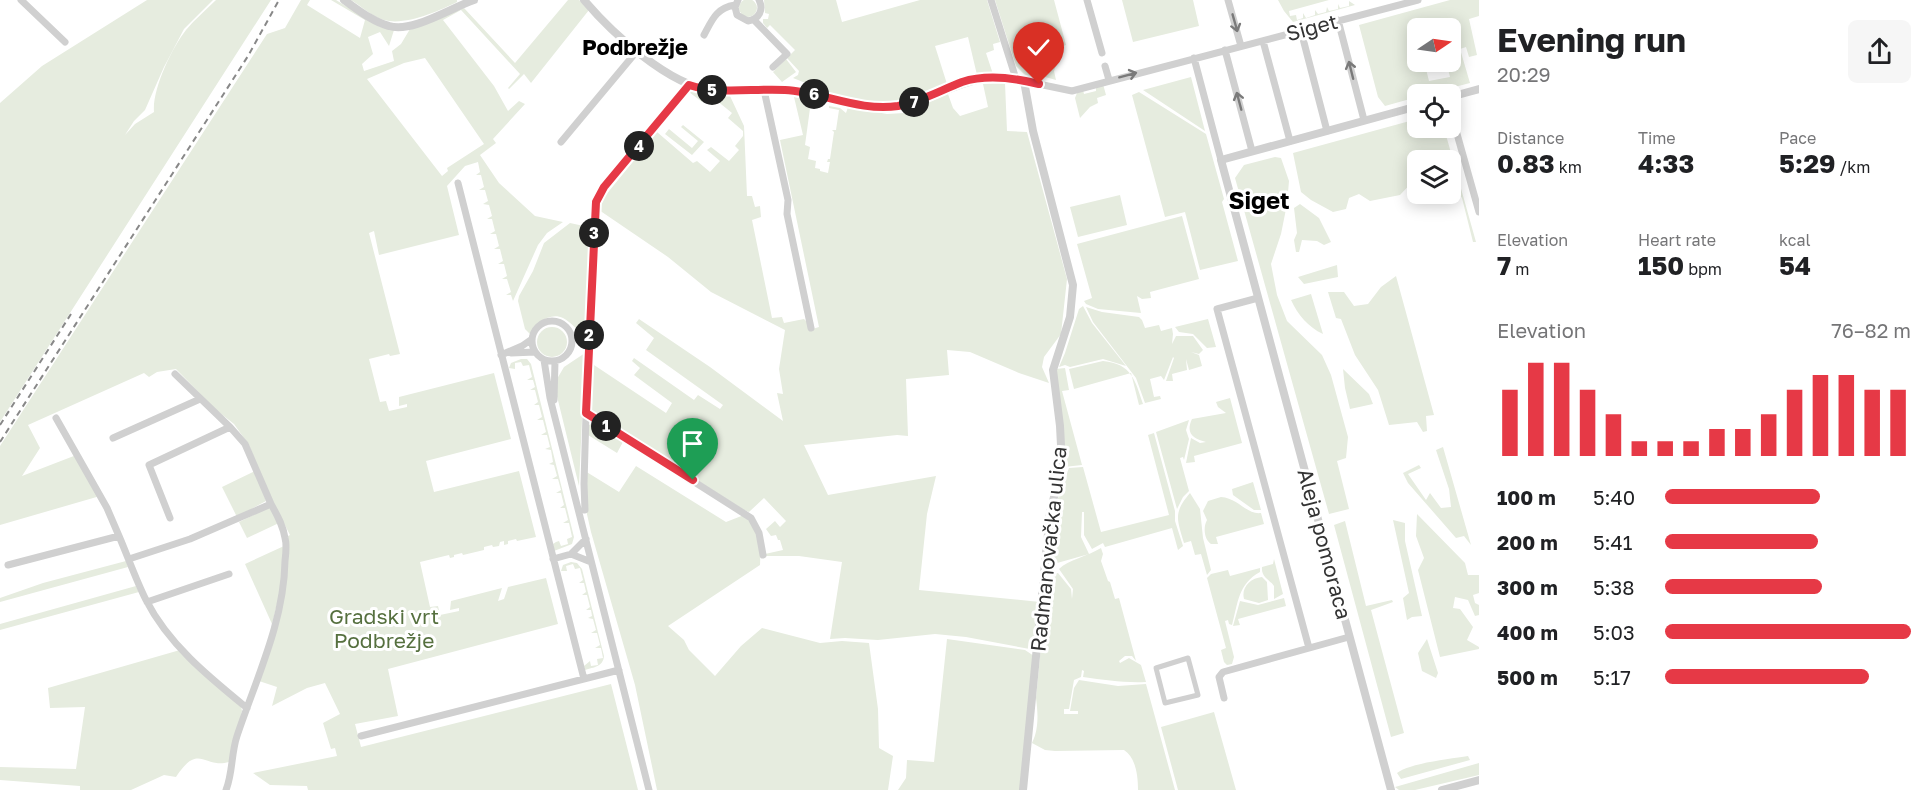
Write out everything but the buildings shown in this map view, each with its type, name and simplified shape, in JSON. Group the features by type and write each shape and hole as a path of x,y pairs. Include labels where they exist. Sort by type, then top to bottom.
{"street":[{"path":"21,0 65,42"},
{"path":"344,0 378,22 399,27 421,22 474,0"},
{"path":"584,0 607,25 637,51 689,85 712,90 794,91 865,106 887,107 911,103 964,82 1004,78 1020,80 991,0"},
{"path":"737,3 735,11 740,18 748,21 754,20 761,12 759,0"},
{"path":"1087,0 1102,53"},
{"path":"1228,0 1241,46"},
{"name":"Siget","path":"1020,80 1072,91 1418,0"},
{"path":"704,35 717,12 737,3"},
{"path":"754,20 787,54 773,67"},
{"path":"1338,20 1364,120"},
{"path":"1301,31 1327,131"},
{"path":"1263,40 1290,141"},
{"path":"1225,50 1252,151"},
{"path":"561,142 637,51"},
{"name":"Aleja pomoraca","path":"1194,58 1391,790"},
{"path":"1105,66 1109,80"},
{"name":"Radmanovačka ulica","path":"1020,80 1073,285 1070,317 1053,370 1062,465 1050,513 1023,790"},
{"path":"585,510 586,413 596,202 604,187 689,85"},
{"path":"1461,94 1479,89"},
{"path":"764,90 788,200 787,214 812,328"},
{"path":"1221,160 1407,109"},
{"path":"1458,138 1479,212"},
{"path":"458,183 505,354 584,679"},
{"name":"Aleja pomoraca","path":"1258,298 1217,309 1309,648"},
{"path":"505,354 532,339 538,327 550,321 568,329 571,335 570,349 567,354 555,361 544,360 535,352 532,339"},
{"path":"505,354 535,352"},
{"path":"544,360 550,398 649,790"},
{"path":"555,361 555,415"},
{"path":"175,374 245,444 280,520 286,539 285,576 277,615 236,740 226,790"},
{"path":"113,438 200,399"},
{"path":"586,413 751,518 759,533 763,555"},
{"path":"56,418 107,508 147,602 172,638 200,669 247,708"},
{"path":"170,518 149,465 230,427"},
{"path":"129,559 190,539 271,504"},
{"path":"8,565 119,536"},
{"path":"553,559 571,554 586,539"},
{"path":"571,554 591,562"},
{"path":"147,602 229,574"},
{"path":"1224,698 1219,679 1222,672 1350,637"},
{"path":"1188,658 1198,695 1165,703 1156,668 1188,658"},
{"path":"361,736 619,670"},
{"path":"1442,790 1479,780"}],"green space":[{"path":"748,-1 754,2 757,8 754,14 748,17 742,14 739,8 742,2"},
{"path":"147,0 213,0 184,29 164,67 145,110 125,135 135,124 154,112 156,92 175,47 189,26 216,0 271,0 0,422 0,103 42,66"},
{"name":"Gradski vrt Podbrežje","path":"301,0 310,0 307,5 360,38 365,20 331,0 336,0 380,27 394,30 389,46 380,32 368,37 373,54 362,64 364,71 394,61 392,51 401,44 410,29 464,8 515,63 568,0 579,0 589,10 531,83 524,74 509,89 520,74 461,10 443,20 494,86 508,111 519,101 525,104 493,139 496,143 480,155 499,183 535,216 563,222 547,233 538,245 513,301 511,295 506,295 511,292 507,279 502,279 507,276 504,264 498,264 503,261 500,249 494,249 499,246 496,234 490,234 495,231 492,219 487,219 492,216 489,205 483,204 488,201 485,190 479,190 484,187 481,175 476,175 480,172 478,162 465,166 447,186 459,235 379,255 374,231 369,233 400,354 369,359 380,402 386,401 389,411 407,407 407,404 399,406 399,397 494,373 511,439 426,461 434,492 519,471 536,537 508,541 508,544 504,545 504,541 500,542 499,546 484,547 484,550 420,562 430,607 438,606 440,615 459,611 459,608 450,610 451,601 502,588 498,601 504,599 508,587 546,578 558,624 388,669 398,716 355,724 361,747 611,684 638,790 308,790 307,786 270,785 253,773 337,756 335,748 331,749 323,723 340,714 325,683 307,688 272,706 277,687 259,681 278,620 288,536 290,535 269,494 249,445 234,424 215,409 176,369 157,372 149,377 144,373 28,425 40,448 22,476 79,454 100,496 0,525 0,446 267,34 285,28","holes":["425,58 484,144 447,168 448,171 442,176 367,79 404,63"]},
{"path":"351,0 457,0 457,2 422,17 392,21 376,16"},
{"path":"764,0 836,0 842,22 920,0 987,0 1000,42 993,44 994,50 986,53 993,74 977,75 968,37 935,46 947,84 917,97 885,104 845,98 793,78 798,75 799,71 787,58 795,50 770,25 767,28 763,23 763,19 768,19 769,14 765,13"},
{"path":"995,0 1054,0 1066,45 1063,46 1054,71 1056,80 1038,75 1036,79 1026,76 1016,66"},
{"path":"1122,0 1193,0 1199,26 1133,42"},
{"path":"1278,0 1329,0 1289,11 1290,16 1296,15 1297,20 1303,18 1303,13 1306,18 1315,15 1315,10 1318,14 1326,12 1327,7 1329,11 1338,9 1338,4 1340,8 1349,6 1349,1 1355,5 1293,22"},
{"path":"1450,0 1479,0 1479,16 1469,19 1477,55 1469,57 1466,47 1461,49 1461,18 1407,18 1407,72 1427,72 1429,81 1450,77 1449,72 1461,72 1461,52 1470,83 1461,85 1407,84 1407,100 1385,106 1378,97 1359,25"},
{"path":"786,59 796,72 782,82 773,72"},
{"path":"1191,77 1205,131 1143,90"},
{"path":"1005,83 1007,131 1027,132 1067,279 1061,334 1044,357 1042,367 1049,383 970,352 947,350 949,375 906,379 908,436 897,435 804,445 828,495 936,476 927,514 919,590 1040,602 1035,650 966,637 935,634 878,640 830,639 842,562 799,556 766,556 765,554 783,550 776,535 771,536 766,529 775,521 780,527 786,521 764,498 749,512 744,510 593,414 590,403 591,363 666,413 672,403 634,375 640,368 632,361 634,358 694,400 698,395 720,409 723,405 646,350 654,338 636,323 639,319 710,367 783,421 777,393 783,394 779,369 785,330 711,292 668,257 599,210 605,196 657,132 693,163 697,161 710,172 720,161 707,150 711,147 729,161 739,150 735,146 743,136 743,131 728,118 732,113 716,100 712,105 705,99 702,102 689,92 692,90 716,96 730,96 744,126 747,196 752,196 755,207 760,206 761,217 752,220 772,318 782,317 784,323 804,319 809,330 819,327 780,140 803,135 794,97 811,101 805,145 810,147 808,159 816,161 815,168 828,173 830,162 827,162 830,159 834,132 832,130 836,130 839,110 829,108 829,106 840,108 846,113 848,107 887,114 904,113 948,94 953,108 960,116 988,107 983,84"},
{"path":"1103,84 1106,95 1097,98 1098,103 1090,107 1080,118 1075,98 1077,93 1083,90 1084,94 1096,91 1096,87"},
{"path":"1139,92 1206,134 1238,261 1200,270 1185,212 1165,217 1132,95"},
{"path":"1407,122 1407,138 1447,138 1450,150 1407,150 1407,188 1400,195 1370,201 1359,194 1349,198 1346,209 1333,212 1301,192 1293,153"},
{"path":"683,125 704,142 692,155 665,134 669,129 692,148 698,141 681,127"},
{"path":"1275,157 1281,158 1289,181 1281,234 1271,264 1277,295 1287,321 1322,355 1331,375 1348,437 1346,458 1337,461 1349,509 1329,514 1235,178 1244,165"},
{"path":"1461,189 1476,242 1473,242"},
{"path":"1120,195 1127,225 1078,237 1070,207"},
{"path":"1300,204 1319,218 1331,242 1324,245 1317,241 1302,240 1299,252 1296,252 1294,240 1297,233 1294,208"},
{"path":"1182,216 1199,279 1150,292 1151,298 1142,299 1137,296 1141,313 1098,309 1086,304 1084,301 1092,298 1077,244"},
{"path":"570,223 593,228 590,235 591,285 586,338 563,318 553,316 536,326 530,334 525,329 518,301 519,296 533,271 544,243"},
{"path":"1337,265 1338,277 1304,284 1298,277"},
{"path":"1396,276 1434,415 1426,416 1427,431 1423,432 1417,422 1389,425 1378,390 1355,355 1341,319 1336,318 1328,292 1344,292 1354,306 1368,304 1381,287"},
{"path":"1311,294 1323,334 1304,320 1291,300"},
{"path":"1083,306 1092,323 1126,366 1103,359 1070,367 1065,365 1059,367 1079,309"},
{"path":"1086,307 1102,312 1139,317 1145,328 1159,325 1161,331 1172,328 1172,344 1176,336 1193,336 1203,350 1199,354 1191,352 1199,355 1202,366 1189,370 1186,359 1187,370 1172,374 1173,381 1166,381 1173,357 1164,380 1161,376 1150,379 1154,397 1160,396 1161,399 1145,403 1136,378 1093,322"},
{"path":"1208,319 1216,347 1207,348 1193,334 1179,332 1175,327"},
{"path":"552,327 558,328 566,336 566,348 558,356 552,357 546,356 538,348 537,342 538,336 546,328"},
{"path":"585,353 579,486 554,384 564,367"},
{"path":"527,359 531,364 574,537 572,544 554,551 553,544 559,541 561,546 568,544 567,539 572,537 569,523 563,523 568,520 565,508 560,508 564,505 561,493 556,493 561,490 558,479 552,479 557,476 554,465 549,464 553,462 551,450 545,449 550,447 547,435 541,435 546,432 543,420 537,420 542,417 539,405 534,405 538,402 535,390 530,390 535,387 533,380 527,380 532,377 529,365 523,366 521,362 515,363 515,369 509,368 511,363"},
{"path":"1103,361 1120,366 1130,373 1074,389 1069,369"},
{"path":"1065,368 1069,390 1062,391 1082,465 1064,467 1056,369"},
{"path":"1343,369 1369,394 1373,404 1350,409"},
{"path":"1132,376 1137,388 1143,404 1139,405"},
{"path":"1230,398 1242,443 1194,456 1195,462 1186,463 1191,438 1200,443 1206,442 1190,432 1192,419 1226,413 1218,407 1216,402"},
{"path":"1189,420 1186,430 1189,439 1184,460 1183,457 1180,458 1189,491 1177,509 1156,432"},
{"path":"595,422 624,440 617,453 588,435 589,425"},
{"path":"1154,433 1183,546 1178,550 1172,528 1105,547 1103,543 1092,549 1084,535 1084,512 1082,512 1081,537 1089,554 1050,565 1055,510 1063,479 1069,468 1083,467 1101,532 1169,515 1148,435"},
{"path":"1443,447 1471,545 1464,536 1456,538 1408,483 1403,473 1419,465 1421,468 1408,474 1426,500 1430,493 1441,508 1451,507 1449,489 1436,450"},
{"path":"636,466 726,522 744,515 753,524 759,545 760,565 668,626 684,640 689,650 715,676 741,646 762,628 820,643 842,641 869,643 878,709 879,748 893,756 888,790 657,790 635,685 586,510 585,471 619,492"},
{"path":"255,471 266,501 237,517 222,487"},
{"path":"1253,482 1261,510 1254,510 1233,495 1232,489"},
{"path":"1190,493 1200,509 1203,538 1211,570 1207,575 1201,554 1195,555 1191,541 1184,543 1178,522 1181,506"},
{"path":"1221,497 1232,500 1256,513 1261,513 1264,524 1216,537 1218,544 1211,544 1205,533 1207,520 1203,511 1208,501"},
{"path":"270,507 279,523 247,538 239,522"},
{"path":"1417,514 1465,563 1468,575 1479,575 1479,593 1473,595 1475,603 1479,605 1479,615 1475,616 1468,600 1455,597 1453,608 1460,609 1473,627 1467,640 1479,649 1440,657 1418,570 1424,558 1416,536"},
{"path":"1393,520 1405,523 1405,541 1422,616 1407,620 1403,598 1409,593"},
{"path":"1345,521 1366,606 1392,600 1393,602 1371,610 1404,733 1391,737 1334,525"},
{"path":"284,546 281,588 272,624 245,564"},
{"path":"1101,548 1103,554 1101,561 1115,599 1119,598 1136,661 1132,656 1125,656 1119,661 1120,663 1129,658 1141,665 1146,682 1122,682 1083,677 1084,671 1082,670 1081,677 1074,680 1069,709 1064,709 1064,714 1078,714 1078,711 1070,711 1074,688 1079,680 1118,686 1146,684 1175,790 1138,790 1134,762 1124,750 1055,751 1045,750 1032,743 1037,727 1036,698 1046,594 1054,574 1058,573 1071,589 1072,599 1073,589 1059,569"},
{"path":"1274,559 1283,594 1274,599 1274,586 1264,576 1262,567 1273,564"},
{"path":"126,561 128,567 0,602 0,598 43,583"},
{"path":"571,562 577,563 582,569 604,656 603,660 600,664 595,667 585,670 584,666 590,661 591,666 598,665 597,659 603,658 601,648 595,648 600,645 597,633 591,633 596,630 593,619 588,618 592,616 591,610 586,610 590,607 587,595 582,595 586,592 584,583 579,583 583,580 580,568 575,569 573,564 566,566 567,571 561,571 563,565"},
{"path":"1260,568 1260,572 1243,588 1232,625 1228,620 1225,621 1234,657 1232,664 1227,665 1221,650 1226,648 1207,578 1211,574 1228,570 1230,576"},
{"path":"1262,577 1267,582 1268,600 1259,603 1244,599 1247,584"},
{"path":"136,586 139,592 0,630 0,624"},
{"path":"1284,598 1286,606 1238,619 1240,625 1233,626 1240,601 1258,605"},
{"path":"947,639 1025,650 1034,656 1020,790 898,790 906,778 907,760 934,762"},
{"path":"1427,639 1438,673 1436,678 1422,671 1418,653"},
{"path":"180,650 241,706 242,711 229,762 220,763 196,759 190,761 176,777 164,775 131,790 80,790 80,786 0,780 0,767 76,769 85,707 50,708 48,688"},
{"path":"1214,712 1236,790 1178,790 1161,727"},
{"path":"1468,756 1470,760 1401,779 1397,773 1420,764"},
{"path":"1479,763 1479,775 1415,790 1399,790 1395,787"}],"railway":[{"path":"0,442 248,56 279,0"},
{"path":"0,425 71,314"}],"district":[{"name":"Podbrežje","path":"635,47"},
{"name":"Siget","path":"1259,201"}],"route":[{"path":"693,480 586,413 596,202 604,187 689,85 703,89 728,91 784,90 810,93 865,106 887,107 911,103 964,82 975,80 1016,78 1039,84"}]}
